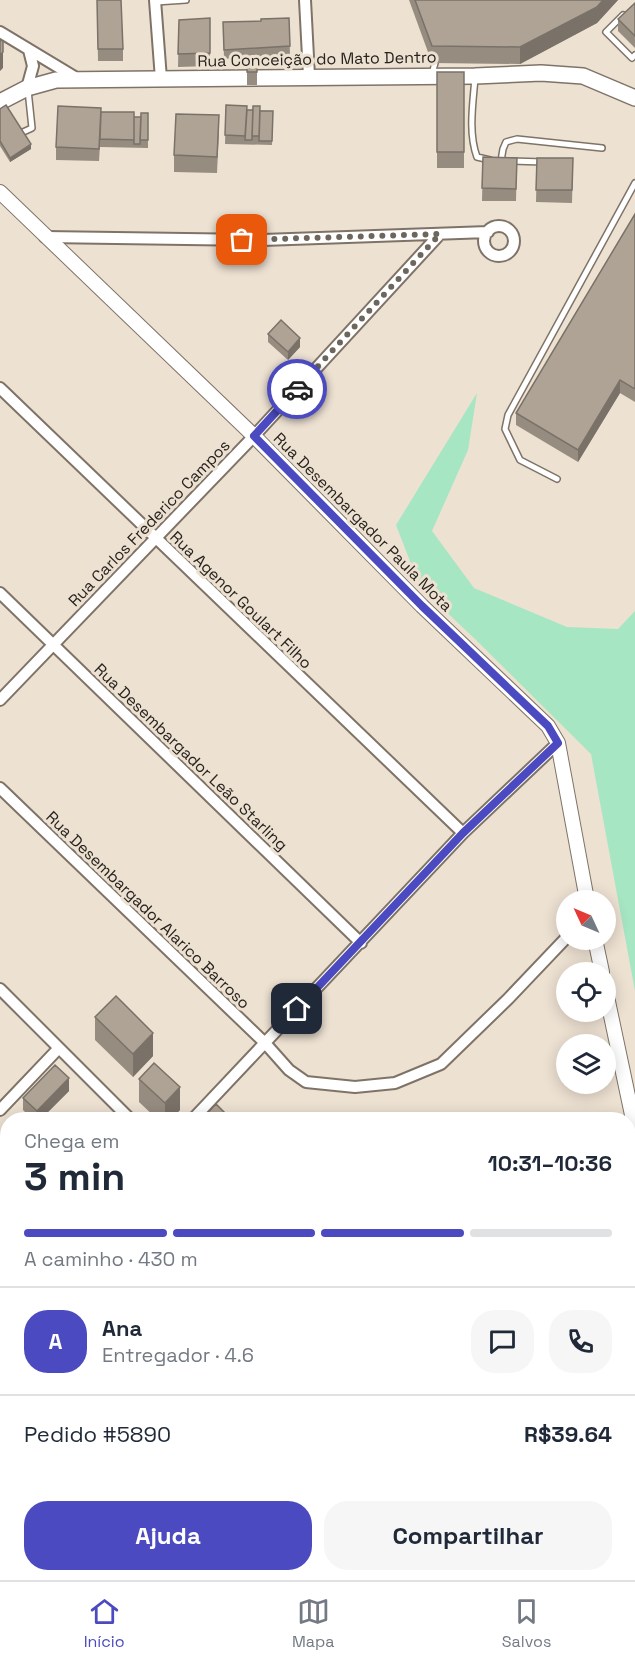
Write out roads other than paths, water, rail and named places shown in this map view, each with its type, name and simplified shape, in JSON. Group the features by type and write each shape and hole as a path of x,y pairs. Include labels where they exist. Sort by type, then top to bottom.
{"main road":[{"name":"Rua Conceição do Mato Dentro","path":"0,102 27,88 56,80 309,76 433,69 475,76 541,73 583,76 635,98"}],"street":[{"path":"305,0 309,76"},
{"path":"155,1 160,79"},
{"path":"0,32 78,79"},
{"path":"27,88 33,66 29,50"},
{"name":"Rua Desembargador Paula Mota","path":"0,192 254,436 422,606 548,726 558,743 585,890"},
{"path":"45,237 263,240 488,232"},
{"name":"Rua Carlos Frederico Campos","path":"0,700 254,436 440,234"},
{"name":"Rua Agenor Goulart Filho","path":"0,388 463,833"},
{"name":"Rua Desembargador Leão Starling","path":"0,593 361,943"},
{"path":"201,1112 463,833 558,743"},
{"name":"Rua Desembargador Alarico Barroso","path":"0,788 265,1043 289,1070 306,1082 355,1087 395,1083 441,1064 556,949"},
{"path":"0,989 123,1112"},
{"path":"612,1022 631,1112"},
{"path":"0,1110 58,1049"}],"lane":[{"path":"155,1 186,0"},
{"path":"628,11 606,32 632,58 635,55"},
{"path":"475,76 472,120 474,150 477,157 501,161 555,162"},
{"path":"21,133 32,128 27,88"},
{"path":"501,161 506,142 517,139 602,148"},
{"path":"557,479 520,460 506,429 508,415 635,183"}]}
